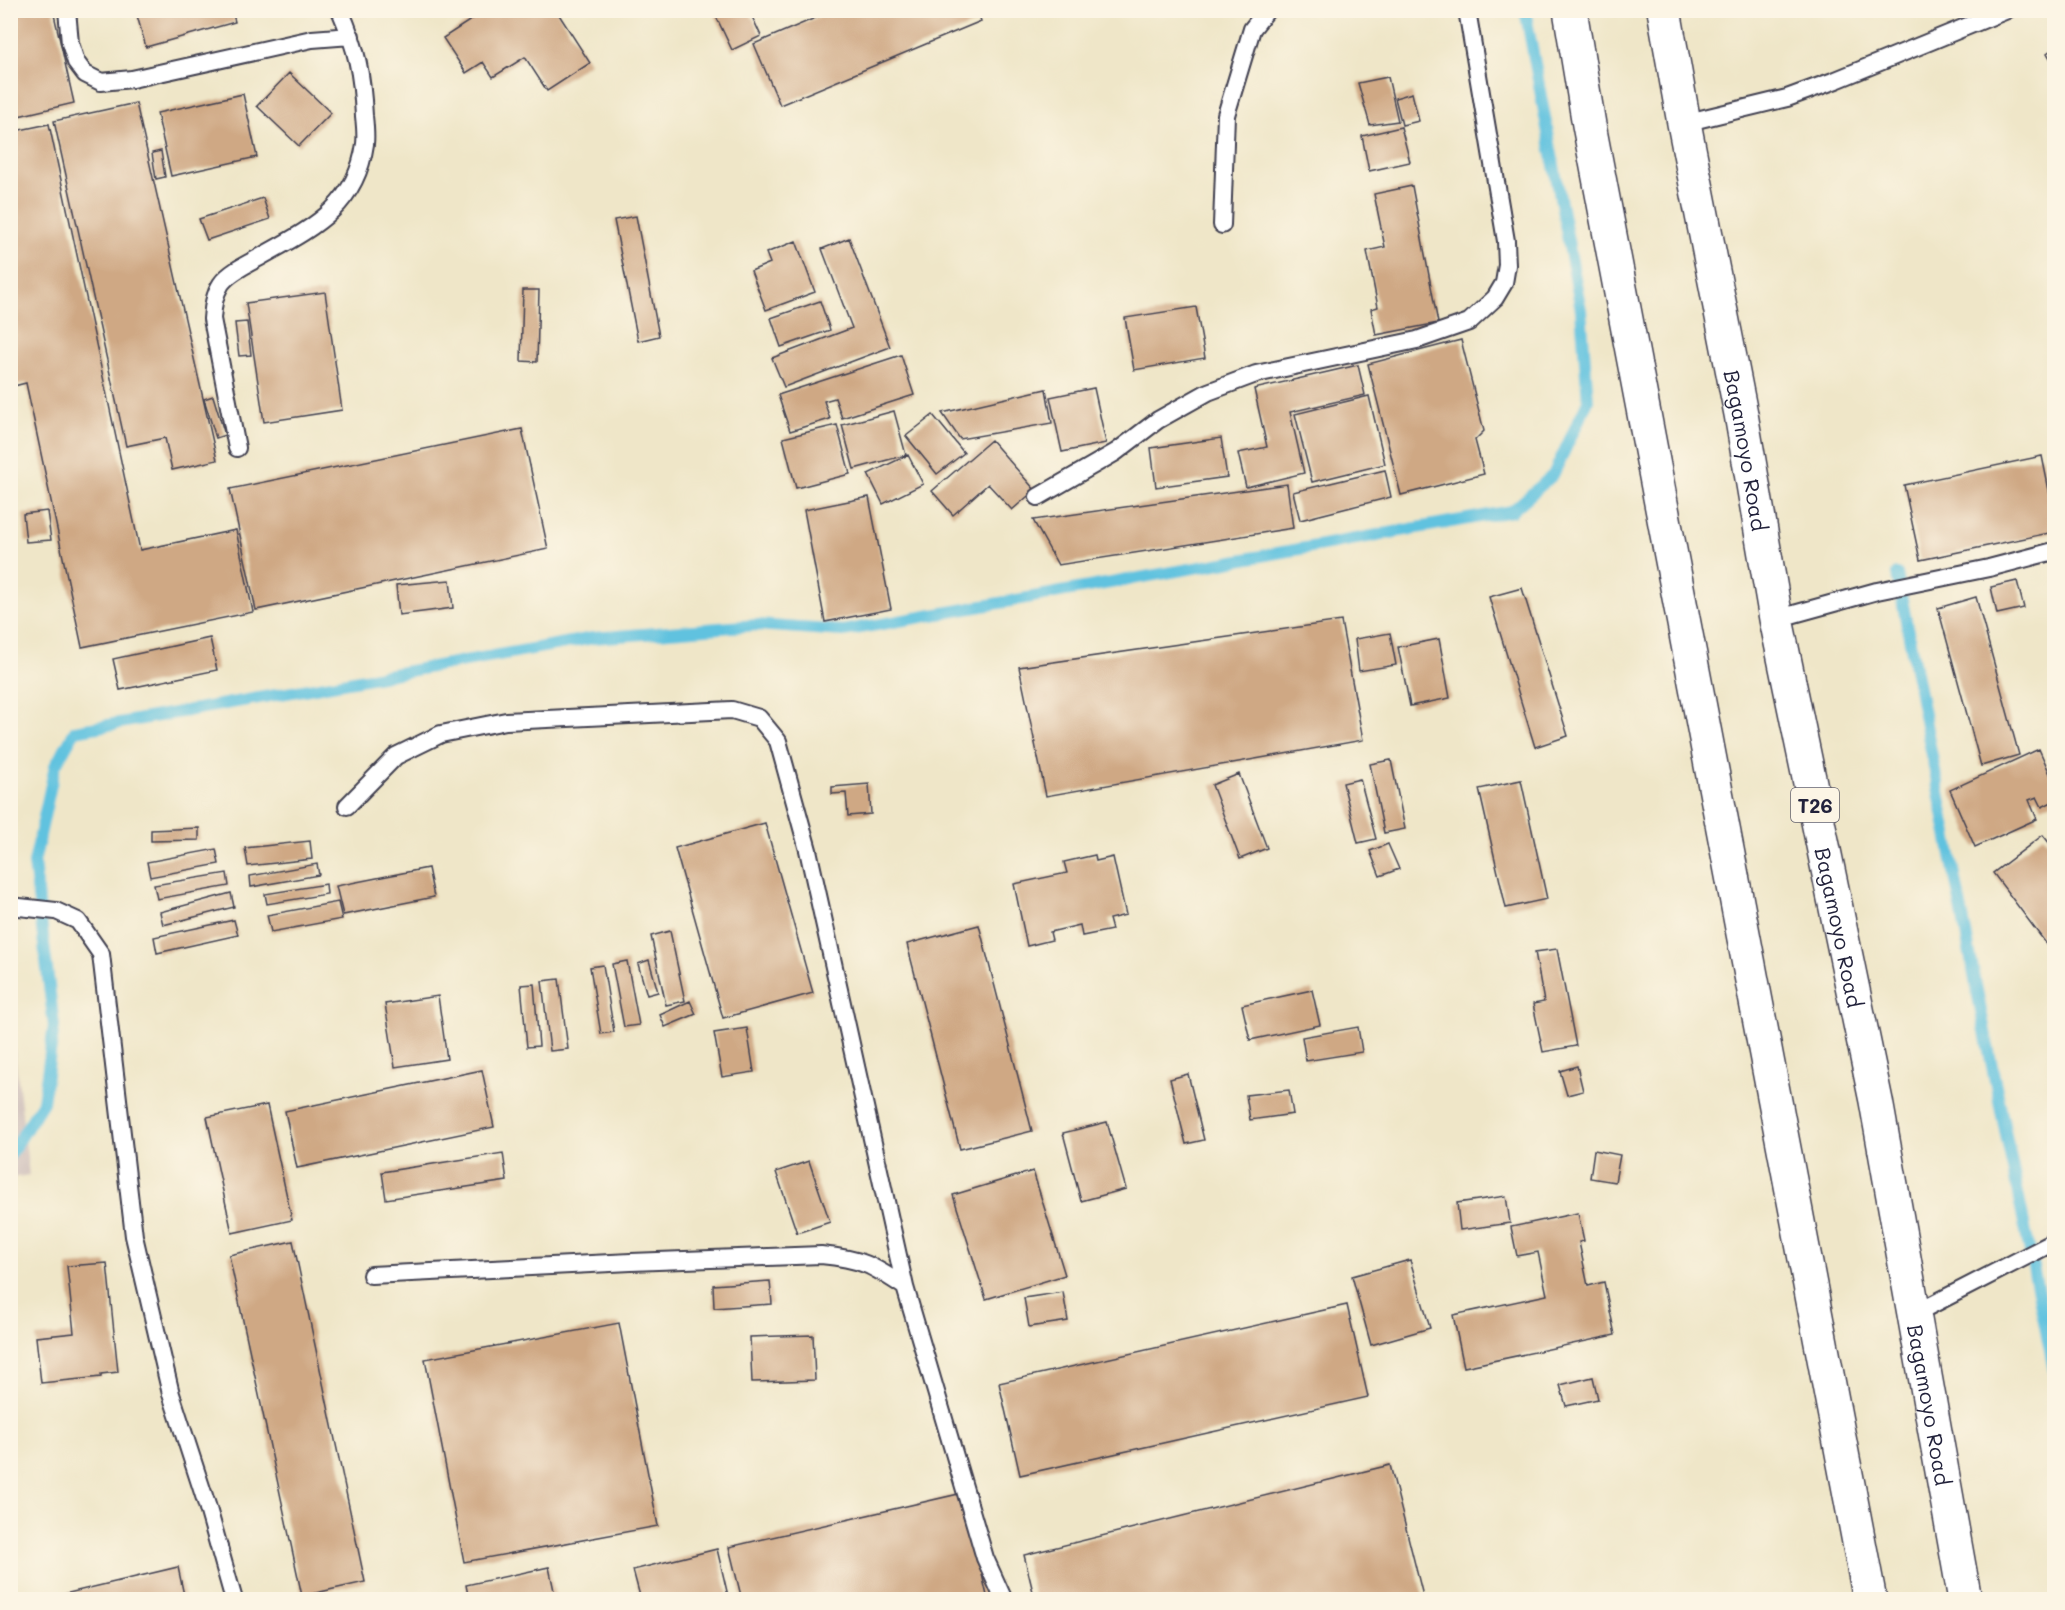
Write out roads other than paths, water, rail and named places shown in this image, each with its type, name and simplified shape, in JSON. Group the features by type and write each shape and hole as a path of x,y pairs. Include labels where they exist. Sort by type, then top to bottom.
{"highway":[{"path":"1570,10 1589,125 1870,1599"},
{"name":"Bagamoyo Road","path":"1664,10 1741,414 1776,619 1876,1101 1965,1599"}],"lane":[{"path":"67,10 70,43 76,62 85,74 101,82 132,79 312,39 351,36"},
{"path":"237,448 212,319 213,301 221,283 241,268 309,229 335,208 355,182 365,143 362,78 351,36 340,10"},
{"path":"1222,225 1226,115 1252,29 1267,10"},
{"path":"1038,497 1116,452 1158,420 1208,392 1256,374 1417,340 1469,322 1495,298 1504,283 1506,274 1506,241 1467,10"},
{"path":"1684,123 1787,98 2007,10"},
{"path":"1776,619 1888,588 1989,568 2055,551"},
{"path":"347,806 396,756 441,734 506,721 732,710 759,718 778,741 808,850 905,1287 985,1558 1004,1599"},
{"path":"15,906 56,911 78,921 101,954 134,1236 171,1394 207,1505 234,1599"},
{"path":"1914,1314 2055,1242"},
{"path":"371,1275 821,1255 847,1257 870,1264 905,1287"}],"waterway":[{"path":"10,1155 43,1102 54,1026 34,863 55,766 75,731 593,638 757,625 843,631 1512,511 1553,475 1588,401 1581,310 1525,10"},
{"path":"1897,574 1985,1032 2054,1370"}]}
